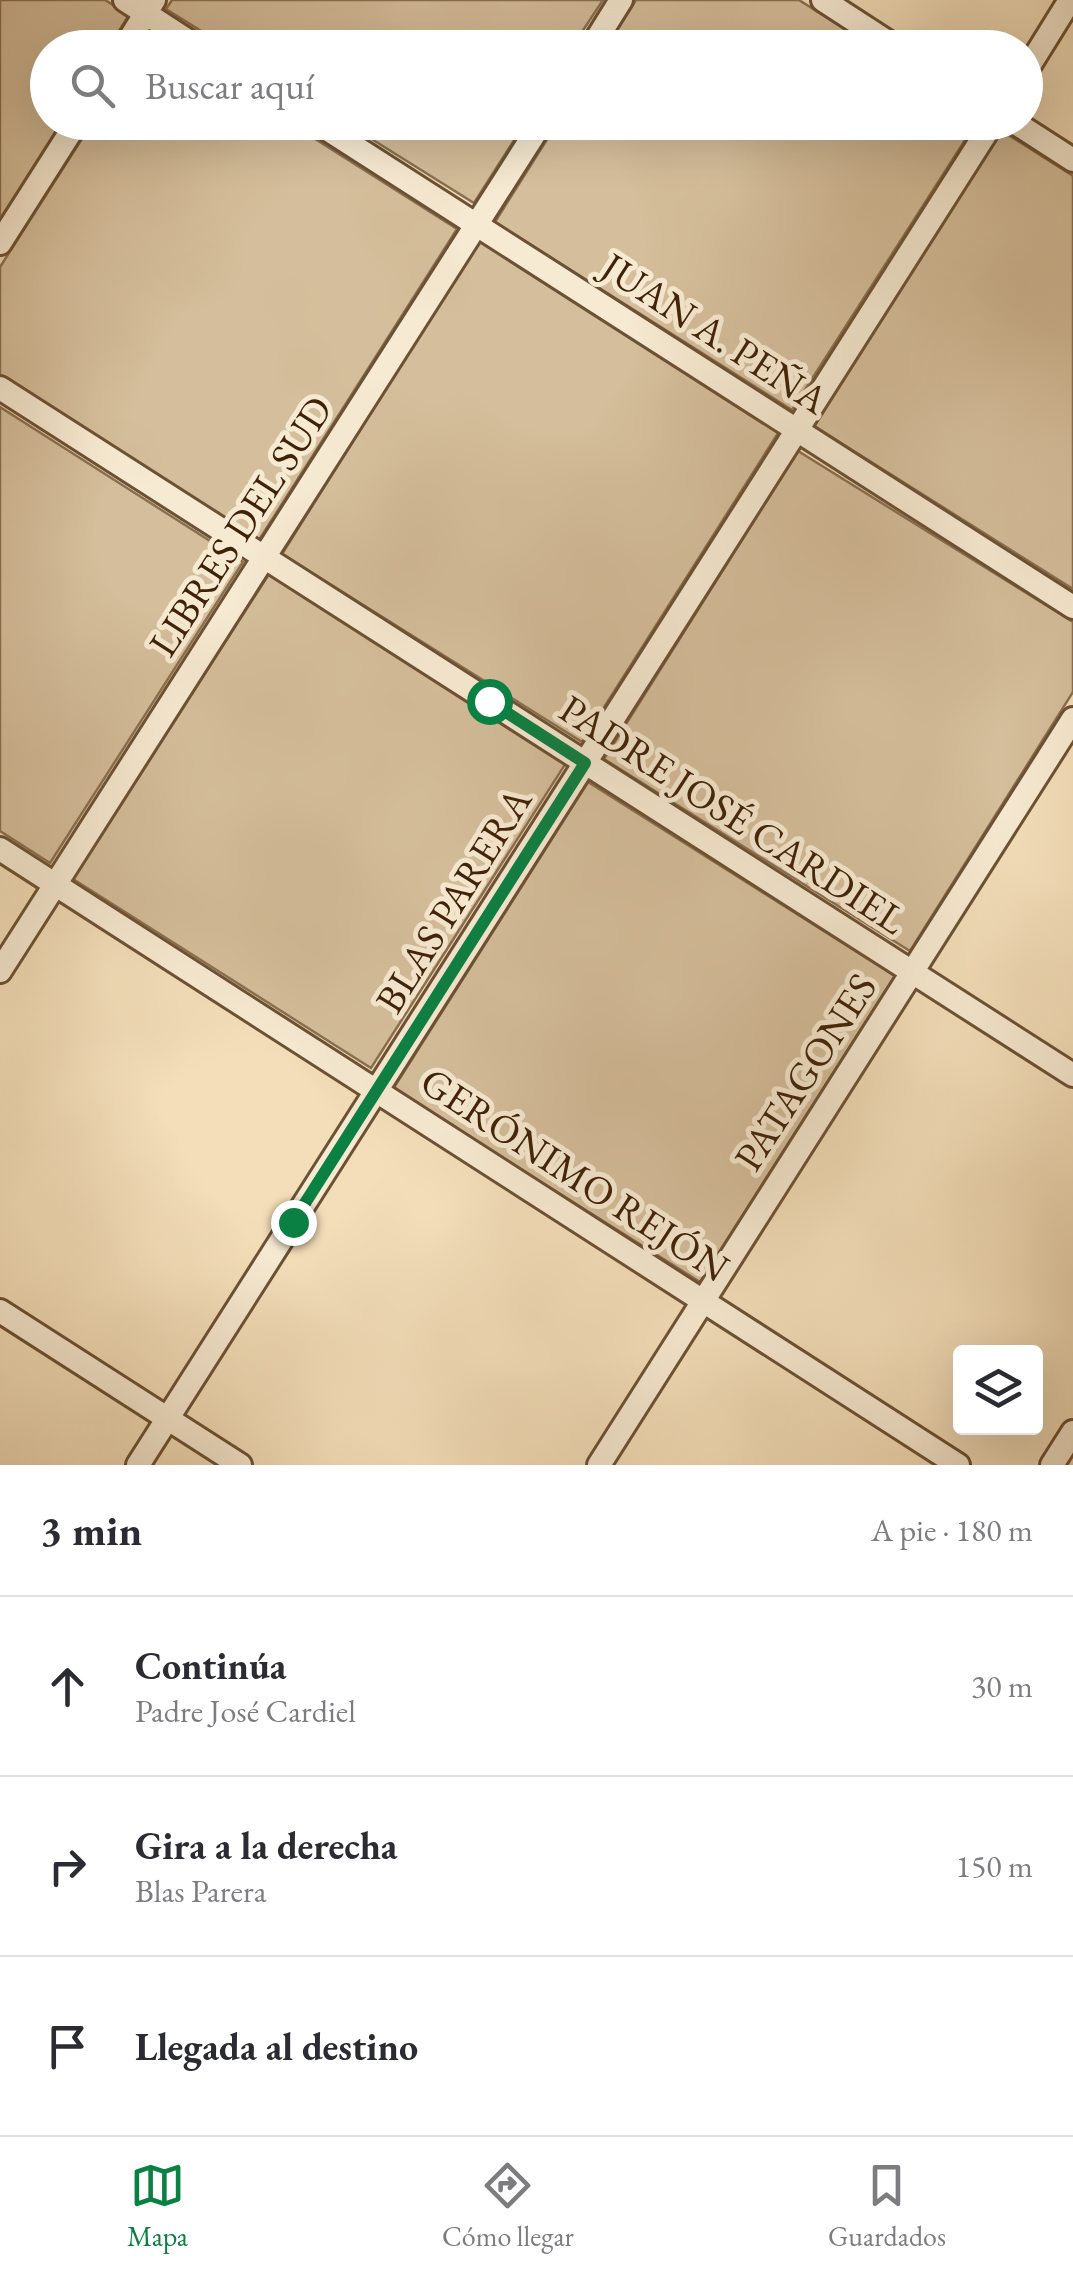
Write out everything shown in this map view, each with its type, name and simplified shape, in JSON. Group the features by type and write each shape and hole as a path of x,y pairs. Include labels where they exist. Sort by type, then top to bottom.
{"street":[{"path":"125,0 150,7 177,30"},
{"path":"602,30 621,0"},
{"path":"823,0 869,30"},
{"path":"1043,44 1070,0"},
{"path":"135,30 150,7"},
{"path":"0,243 65,140"},
{"name":"JUAN A. PEÑA","path":"344,140 1073,607"},
{"name":"LIBRES DEL SUD","path":"0,970 530,140"},
{"name":"BLAS PARERA","path":"138,1465 981,140"},
{"path":"1042,140 1073,160"},
{"name":"PADRE JOSÉ CARDIEL","path":"0,388 1073,1075"},
{"name":"PATAGONES","path":"599,1465 1073,719"},
{"name":"GERÓNIMO REJÓN","path":"0,850 958,1465"},
{"path":"0,1312 240,1465"},
{"path":"1052,1465 1073,1432"}],"shaded area":[{"path":"0,0 105,0 129,15 120,30 30,30 30,140 50,140 0,219"},
{"path":"172,0 603,0 583,30 200,30 166,9"},
{"path":"636,0 799,0 846,30 617,30"},
{"path":"81,140 317,140 457,229 259,540 0,376 0,267"},
{"path":"373,140 514,140 474,203"},
{"path":"547,140 965,140 792,410 495,222"},
{"path":"996,140 1016,140 1073,176 1073,589 814,426"},
{"path":"479,241 780,430 582,742 282,554"},
{"path":"0,407 243,562 50,863 0,831"},
{"path":"798,451 1073,622 1073,692 910,951 604,759"},
{"path":"269,574 566,763 371,1068 73,879"},
{"path":"588,782 895,976 700,1282 393,1089"}],"route":[{"path":"293,1222 585,763 489,701"}]}
